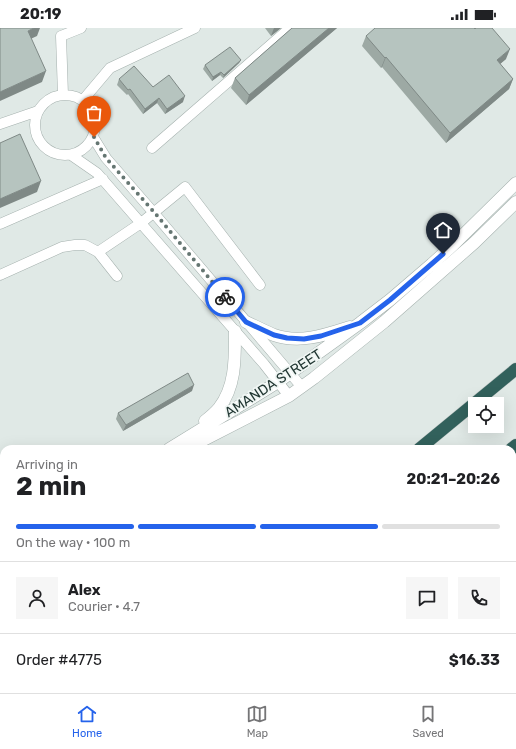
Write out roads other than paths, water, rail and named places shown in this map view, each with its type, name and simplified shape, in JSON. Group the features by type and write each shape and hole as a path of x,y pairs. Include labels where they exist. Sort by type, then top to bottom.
{"highway":[{"path":"424,445 516,369"}],"street":[{"name":"AMANDA STREET","path":"175,445 278,382 390,300 453,245 516,183"},
{"name":"AMANDA STREET","path":"194,445 289,396 320,373 384,322 474,243 516,202"},
{"path":"246,322 274,335 287,338 304,339 321,336 360,323"},
{"path":"193,434 219,408 231,386 234,368 235,332"}],"lane":[{"path":"63,95 61,36 81,28"},
{"path":"83,100 110,68 195,28"},
{"path":"152,148 290,28"},
{"path":"63,95 73,96 83,100 90,107 95,116 96,127 94,137 88,146 80,152 71,155 52,153 44,147 38,139 35,130 35,120 38,111 44,103 53,97 63,95"},
{"path":"0,124 38,111"},
{"path":"94,137 106,158 154,212 301,386"},
{"path":"71,155 103,179 289,396"},
{"path":"0,224 103,179"},
{"path":"98,252 140,223 185,187 260,285"},
{"path":"0,275 62,247 85,245 98,252 117,276"}]}
